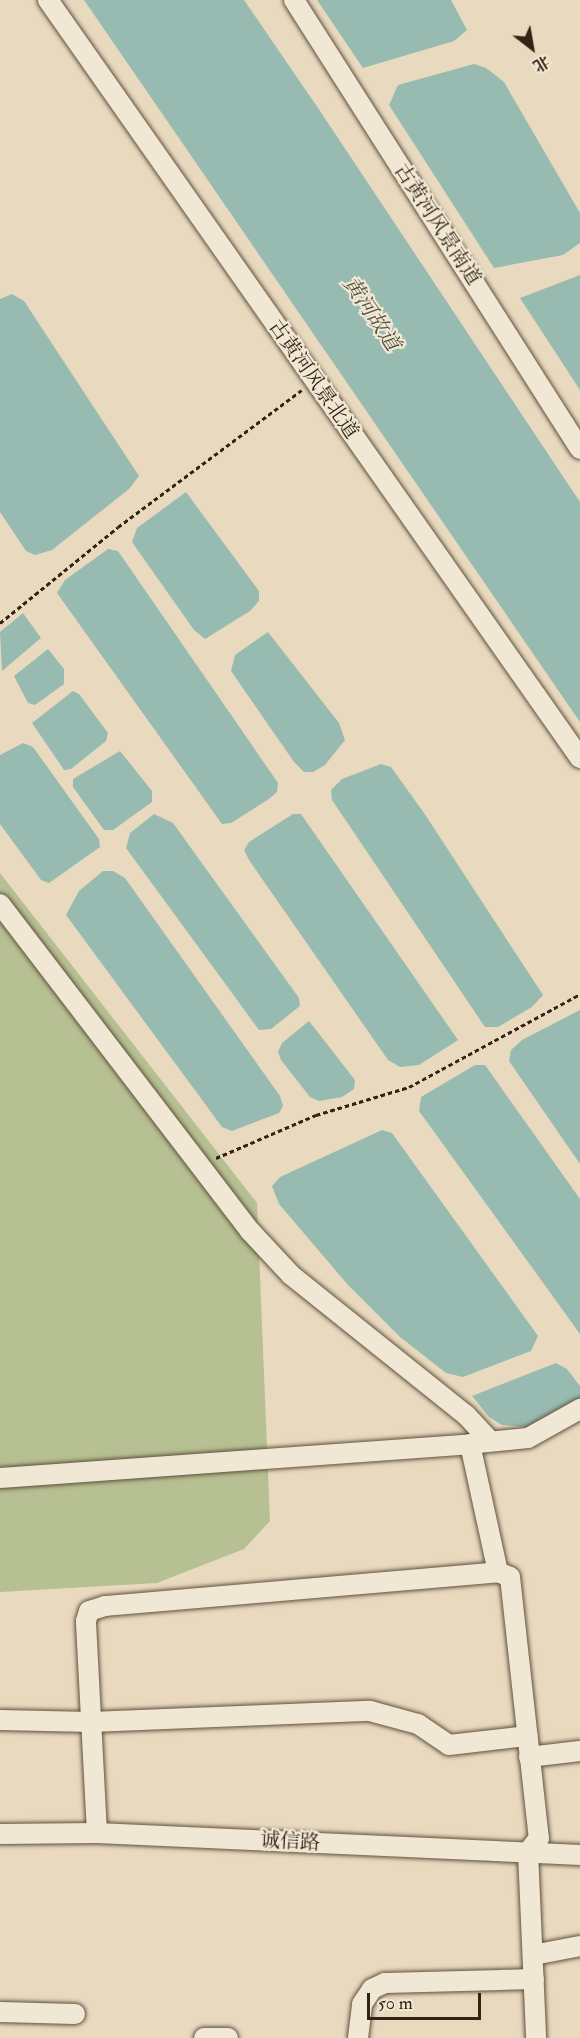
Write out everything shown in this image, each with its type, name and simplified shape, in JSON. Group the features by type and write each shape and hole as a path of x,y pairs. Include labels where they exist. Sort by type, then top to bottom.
{"street":[{"name":"古黄河风景北道","path":"48,0 580,758"},
{"name":"古黄河风景南道","path":"294,0 580,449"},
{"path":"0,904 249,1231 291,1275 466,1415 490,1441"},
{"path":"0,1478 528,1438 580,1409"},
{"path":"470,1444 498,1572"},
{"path":"97,1833 86,1621 89,1611 105,1606 498,1572 510,1577 539,1838 528,1852 536,2038"},
{"path":"0,1720 91,1722 370,1711 418,1724 449,1745 527,1736"},
{"path":"529,1757 580,1751"},
{"name":"诚信路","path":"0,1834 97,1833 580,1855"},
{"path":"533,1955 580,1946"},
{"path":"358,2038 362,2004 372,1989 385,1983 534,1979"},
{"path":"0,2012 75,2014"},
{"path":"204,2038 228,2038"}],"path":[{"path":"0,623 118,527 315,382"},
{"path":"199,1165 316,1115 409,1087 580,994"}],"green space":[{"path":"0,873 257,1203 270,1521 244,1549 157,1583 0,1592"}],"water":[{"name":"黄河故道","path":"84,0 244,0 580,502 580,722"},
{"path":"317,0 451,0 467,30 454,41 363,68"},
{"path":"474,64 486,68 504,82 580,213 580,243 563,255 494,268 389,105 398,85"},
{"path":"580,275 580,390 520,298"},
{"path":"12,294 24,301 139,476 129,489 52,550 35,555 26,551 0,512 0,299"},
{"path":"186,492 259,591 259,601 250,611 205,639 194,630 132,542 137,528"},
{"path":"108,549 118,551 278,783 277,792 269,799 231,823 222,824 57,593 65,580"},
{"path":"23,613 41,638 2,671 0,632"},
{"path":"268,632 339,723 345,740 325,765 313,772 304,772 294,762 231,671 235,655"},
{"path":"48,649 64,669 64,684 35,705 28,703 14,676"},
{"path":"73,691 79,694 108,733 106,741 71,769 64,770 32,723"},
{"path":"23,743 33,747 99,839 100,847 49,883 41,880 0,824 0,755"},
{"path":"120,751 152,791 152,802 113,830 104,830 73,787 73,779"},
{"path":"381,764 391,767 424,813 543,995 532,1007 498,1027 485,1027 332,800 331,790 342,779"},
{"path":"154,814 173,823 299,998 300,1006 271,1029 259,1030 126,848 130,833"},
{"path":"293,814 301,814 458,1040 419,1065 400,1067 388,1060 249,860 244,850 249,842"},
{"path":"103,871 113,871 125,878 280,1096 283,1106 279,1113 232,1131 222,1127 66,915 79,891"},
{"path":"580,1010 580,1164 509,1061 511,1050 522,1040"},
{"path":"309,1021 355,1080 354,1089 342,1097 319,1101 310,1097 281,1060 278,1052 282,1043"},
{"path":"475,1065 485,1065 580,1199 580,1334 419,1111 421,1097"},
{"path":"382,1130 392,1133 538,1336 531,1351 463,1377 446,1373 400,1337 348,1285 279,1204 272,1186 280,1177"},
{"path":"556,1363 567,1369 580,1386 580,1399 530,1427 502,1425 489,1417 472,1396"}]}
